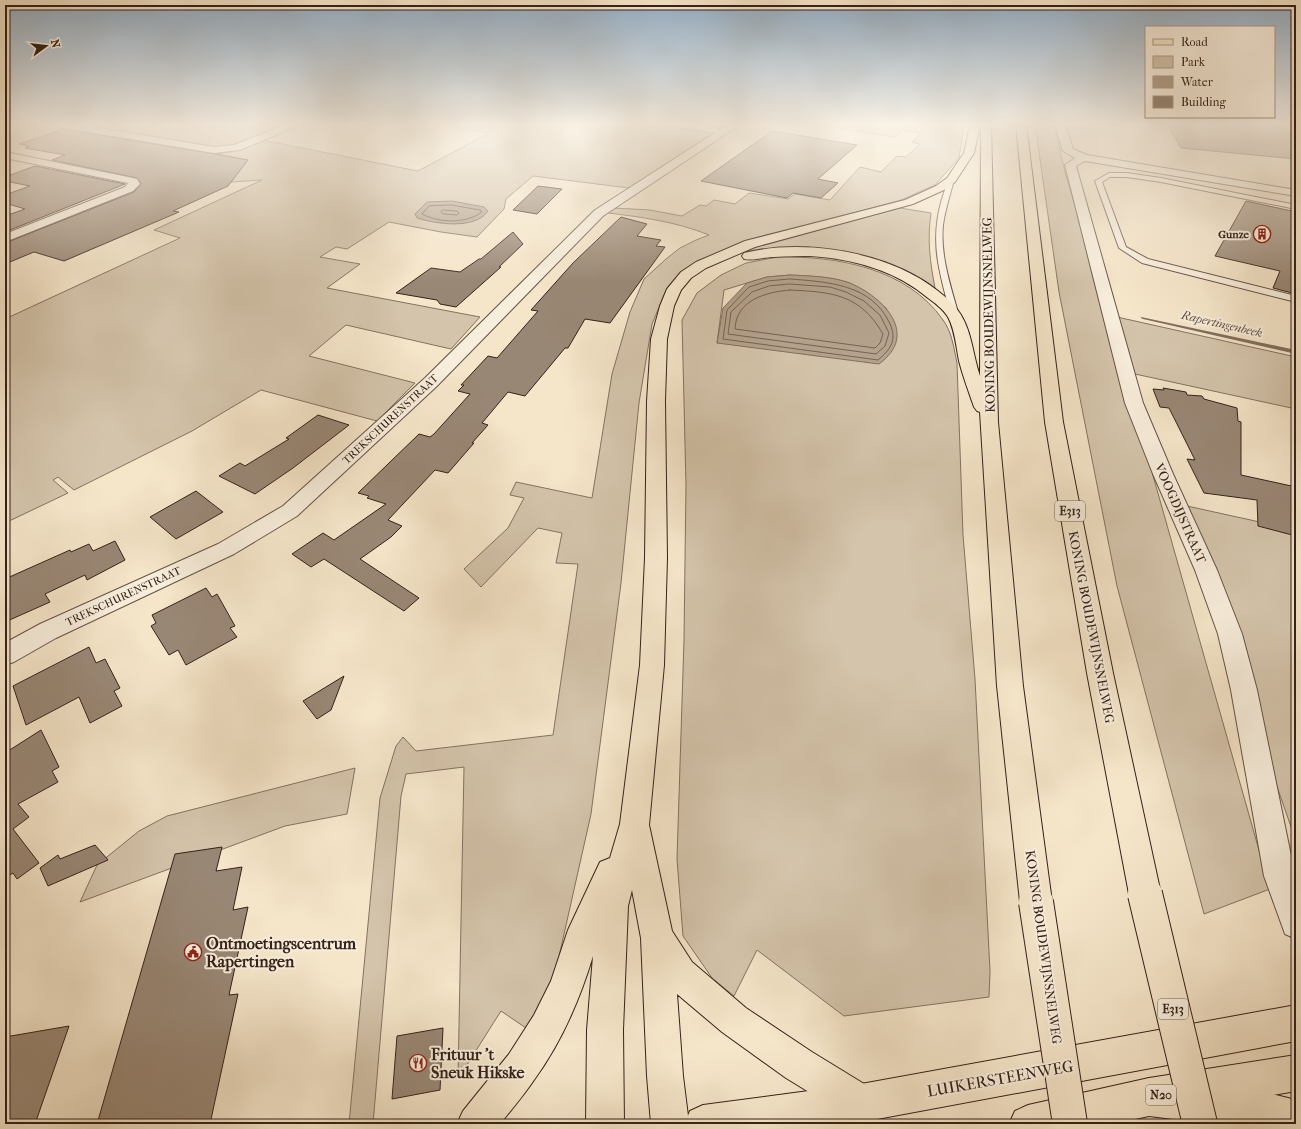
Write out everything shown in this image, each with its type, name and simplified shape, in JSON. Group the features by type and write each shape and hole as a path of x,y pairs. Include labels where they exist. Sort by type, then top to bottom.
{"main road":[{"path":"605,1124 605,1030 612,906 635,824 652,665 656,558 656,401 659,339 666,306 674,289 686,275 701,265 720,256 750,244 908,202 940,188 952,180 954,177"},
{"name":"KONING BOUDEWIJNSNELWEG","path":"987,177 989,422 1010,686 1036,902 1070,1124"},
{"name":"KONING BOUDEWIJNSNELWEG","path":"1027,177 1054,422 1100,673 1145,894 1200,1124"},
{"path":"666,306 696,278 719,264 760,254 788,251 820,253 850,257 877,264 916,281 933,293 955,316 965,345 968,366 989,422"},
{"path":"635,824 657,938 664,1069 670,1124"},
{"path":"476,1124 522,1067 546,1027 566,988 584,930 635,824"},
{"path":"657,938 680,974 734,1020 799,1065 861,1103"},
{"name":"LUIKERSTEENWEG","path":"703,1124 861,1103 1296,1023"},
{"name":"N20","path":"1028,1124 1149,1097 1296,1074"},
{"path":"1149,1097 1272,1113 1296,1119"}],"street":[{"path":"5,238 129,189 134,184 133,181 112,177"},
{"name":"TREKSCHURENSTRAAT","path":"5,655 48,631 226,549 290,511 431,382 599,213 655,177"},
{"name":"VOOGDIJSTRAAT","path":"1073,177 1134,403 1163,474 1206,570 1230,634 1244,690 1279,876 1296,923"},
{"path":"1197,177 1296,193"}],"lane":[{"path":"1106,177 1098,181 1123,248 1145,261 1296,299"},
{"path":"1139,177 1296,207"},
{"path":"952,180 943,209 939,231 943,272 955,316"}],"green space":[{"path":"158,177 532,177 506,199 504,209 477,237 389,222 347,249 336,247 320,257 360,264 327,288 480,317 451,349 346,325 309,356 415,383 377,421 261,390 192,431 74,490 58,477 53,480 68,493 5,523 5,319 180,238 154,230 262,180 157,187 153,191 133,191 141,183"},
{"path":"538,177 646,177 629,188"},
{"path":"851,177 942,177 935,185 901,200 737,245 699,261 678,277 665,293 652,324 639,403 621,583 591,814 553,983 542,1008 526,1028 501,1011 458,1079 464,767 406,774 401,796 373,1124 349,1124 380,798 396,746 403,737 416,751 553,735 578,564 556,563 562,533 538,528 481,587 464,569 508,528 524,498 510,495 516,482 592,498 612,374 630,312 644,279 680,248 709,235 672,223 608,213 614,208 650,210 682,216 700,205 706,206 714,200 735,204 749,193 788,199 795,194 830,200"},
{"path":"1043,177 1066,177 1101,292 1270,889 1204,914 1117,586 1059,292"},
{"path":"900,208 931,213 929,232 935,288 914,275 891,265 773,249 745,253 743,251 797,235"},
{"path":"778,257 801,257 847,263 869,269 891,277 910,288 928,302 943,320 951,335 957,363 963,535 975,679 990,971 989,997 844,1016 757,950 734,996 712,978 683,936 677,859 684,640 686,485 682,320 697,293 721,275 746,263","holes":["790,275 830,278 851,284 866,292 887,309 717,343 724,290 767,277"]},
{"path":"1117,317 1296,357 1296,409 1135,374"},
{"path":"1178,504 1296,530 1296,841"},
{"path":"355,768 347,814 285,826 80,902 97,865 139,831 167,816"}],"water":[{"path":"452,201 484,207 488,211 482,217 474,221 455,224 434,222 417,218 415,214 427,202"},
{"path":"790,275 820,277 843,281 862,289 874,297 892,318 897,329 896,341 891,352 879,364 717,343 723,308 747,283 767,277"}],"building":[{"path":"5,177 88,177 125,184 5,232 5,216 25,209 5,203 5,195 30,186 5,181"},
{"path":"131,177 235,177 228,186 173,211 179,212 64,261 34,252 5,264 5,243 134,192 141,184 137,178"},
{"path":"707,177 821,177 818,179 838,183 821,198 793,193 787,198 701,181"},
{"path":"538,186 562,189 537,214 513,210"},
{"name":"Gunze","path":"1246,201 1296,212 1296,294 1273,288 1280,271 1215,256"},
{"path":"621,217 647,224 637,236 661,240 656,246 665,247 610,323 585,319 568,348 565,348 525,396 508,392 482,423 488,425 448,473 435,470 388,520 402,526 391,537 360,559 419,598 404,611 324,559 311,567 292,554 323,533 334,540 386,504 367,498 369,496 358,493 419,434 430,437 434,434 470,394 458,391 464,385 461,385 488,356 497,358 538,311 531,310 573,263"},
{"path":"513,232 523,244 499,267 501,267 456,307 440,304 437,300 396,293 431,268 460,272 481,259"},
{"path":"1163,388 1186,392 1187,395 1202,396 1204,399 1237,408 1238,421 1241,422 1241,475 1296,487 1296,536 1258,526 1257,500 1204,493 1187,459 1195,460 1169,408 1160,407 1153,389 1164,390"},
{"path":"318,415 349,425 293,468 255,494 219,476 240,463 245,466 289,439 286,438"},
{"path":"196,491 223,512 176,539 150,517"},
{"path":"115,541 125,560 87,580 85,575 45,594 50,602 5,622 5,579 70,550 71,552 89,544 93,551"},
{"path":"206,588 212,597 217,594 235,626 230,628 237,637 186,665 178,650 169,655 151,626 156,623 152,615"},
{"path":"89,647 96,663 105,659 120,688 114,691 122,706 90,723 79,697 26,725 13,686"},
{"path":"344,676 331,710 317,719 303,701"},
{"path":"41,730 59,767 52,771 58,782 18,804 29,817 13,829 39,863 17,879 13,873 5,878 5,753"},
{"path":"95,845 108,860 48,886 40,868 58,855 60,859"},
{"name":"Ontmoetingscentrum Rapertingen","path":"222,847 216,871 242,867 233,910 248,907 229,995 238,994 210,1124 97,1124 175,854"},
{"path":"69,1026 35,1124 5,1124 5,1037"},
{"name":"Frituur 't Sneuk Hikske","path":"443,1028 440,1090 392,1099 397,1036"}],"waterway":[{"name":"Rapertingenbeek","path":"1143,318 1296,352"}],"place":[{"name":"Gunze","path":"1262,234"},
{"name":"Ontmoetingscentrum Rapertingen","path":"193,952"},
{"name":"Frituur 't Sneuk Hikske","path":"418,1063"}]}
